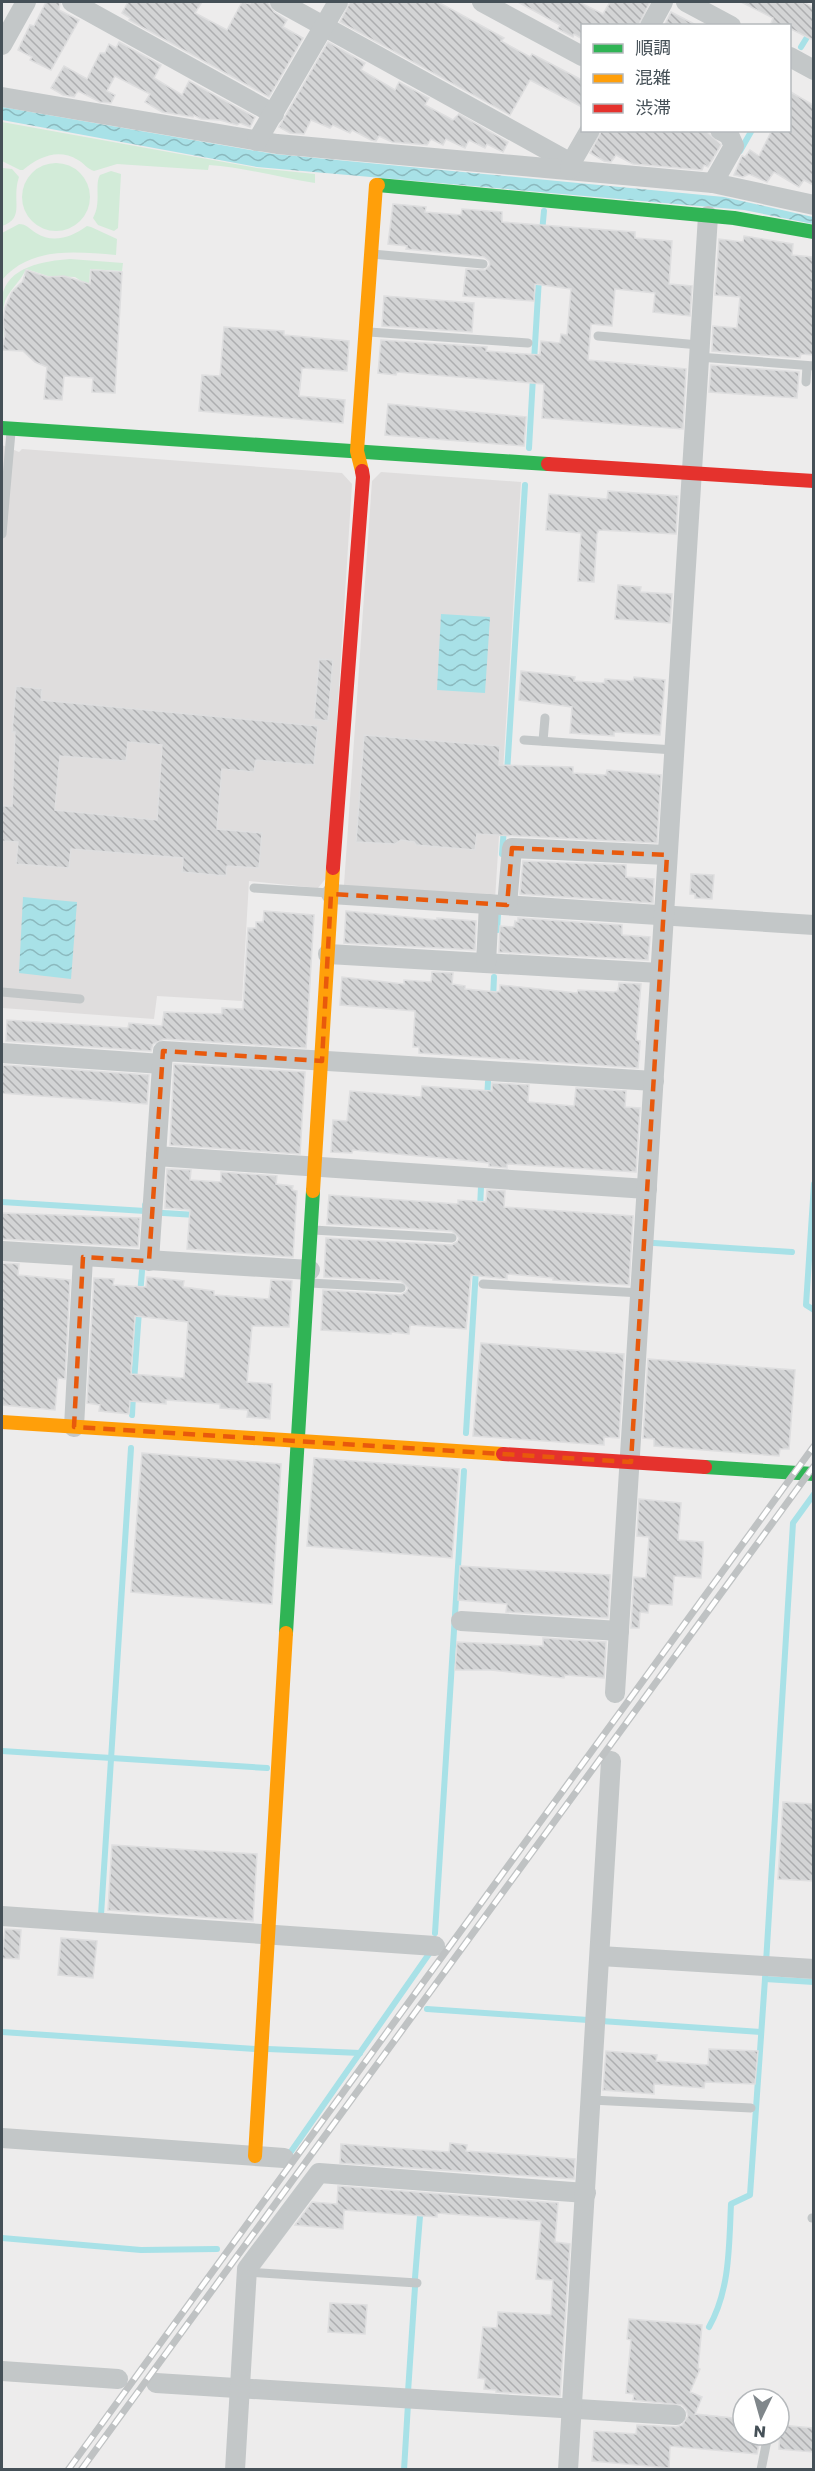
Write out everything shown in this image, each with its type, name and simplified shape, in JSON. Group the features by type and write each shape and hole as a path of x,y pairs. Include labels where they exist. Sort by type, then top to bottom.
{"street":[{"path":"2,45 26,2"},
{"path":"72,2 274,114"},
{"path":"280,2 571,166"},
{"path":"257,141 338,2"},
{"path":"482,2 581,55"},
{"path":"651,24 663,2"},
{"path":"686,2 727,24"},
{"path":"791,58 813,70"},
{"path":"2,97 257,141 358,152 571,166 713,183 813,205"},
{"path":"571,166 589,132"},
{"path":"713,183 734,146 729,135 724,132"},
{"path":"255,2156 328,954 363,477 357,451 376,185 708,216 813,232"},
{"path":"615,1693 708,216"},
{"path":"6,428 813,481"},
{"path":"486,963 512,848 667,855"},
{"path":"332,894 813,925"},
{"path":"328,954 660,973"},
{"path":"149,1261 162,1051 654,1081"},
{"path":"2,1053 162,1064"},
{"path":"156,1156 647,1189"},
{"path":"2,1251 149,1261 309,1277"},
{"path":"74,1427 83,1257"},
{"path":"2,1422 813,1474"},
{"path":"460,1620 619,1631"},
{"path":"568,2469 611,1761"},
{"path":"2,1916 435,1946"},
{"path":"600,1956 813,1969"},
{"path":"2,2138 284,2158"},
{"path":"235,2469 247,2272 319,2174 586,2193"},
{"path":"2,2371 118,2379"},
{"path":"156,2383 676,2415"}],"lane":[{"path":"371,254 483,264"},
{"path":"366,332 528,343"},
{"path":"598,336 810,366 806,382"},
{"path":"2,534 6,428"},
{"path":"543,741 545,718"},
{"path":"524,740 674,750"},
{"path":"254,888 332,894"},
{"path":"2,992 80,999"},
{"path":"312,1230 452,1238"},
{"path":"309,1277 401,1288"},
{"path":"483,1284 641,1293"},
{"path":"591,2100 751,2108"},
{"path":"247,2272 417,2283"},
{"path":"761,2469 766,2447"}],"highlighted area":[{"path":"512,848 667,855 631,1462 74,1427 83,1257 149,1261 163,1051 322,1061 331,894 507,905"}],"shaded area":[{"path":"2,445 19,452 22,449 342,473 352,484 327,877 318,888 249,881 242,1001 157,996 154,1019 2,1008"},
{"path":"381,472 521,482 495,900 347,888 344,885 372,481"}],"green space":[{"path":"2,122 257,168 315,174 315,183 209,165 208,170 117,164 94,171 71,156 56,154 42,158 20,170 2,161"},
{"path":"56,163 69,165 80,173 88,184 90,197 88,210 80,221 69,229 56,231 43,229 32,221 24,210 22,197 24,184 32,173 43,165"},
{"path":"3,168 12,169 19,177 16,213 9,223 2,226"},
{"path":"111,171 121,174 118,228 114,231 98,225 93,218 97,206 98,179 100,175"},
{"path":"19,224 42,236 56,239 69,236 87,226 91,227 117,239 116,255 70,253 40,256 26,261 2,280 2,233"},
{"path":"70,259 123,263 122,271 90,269 89,286 75,277 48,276 26,269 5,301 2,344 2,297 11,278 28,267"}],"water":[{"path":"2,107 274,154 724,197 813,217 813,224 744,210 257,167 2,120"},
{"path":"441,614 490,617 485,693 437,690"},
{"path":"23,897 77,902 71,979 19,973"}],"building":[{"path":"46,2 60,2 59,10 79,20 51,70 30,60 32,57 18,50 30,25 34,26"},
{"path":"128,2 202,2 195,13 227,30 242,2 250,4 251,2 268,2 274,12 287,20 283,27 303,38 269,97 129,20 130,18 122,13"},
{"path":"350,2 438,2 504,38 501,41 530,57 532,54 581,79 581,106 530,80 510,115 340,22"},
{"path":"518,2 579,2 603,14 610,2 650,2 639,24 581,24 581,38 558,29 560,25"},
{"path":"741,2 803,2 813,7 813,40 791,29 791,24 771,24 773,18"},
{"path":"671,12 694,24 665,24"},
{"path":"119,42 161,65 154,78 182,95 189,81 255,117 250,127 240,123 237,125 220,120 201,119 194,115 193,117 162,112 145,102 150,94 115,76 107,91 115,95 111,103 100,102 78,91 74,97 63,95 51,88 64,66 87,79 100,53 105,53 109,44 116,48"},
{"path":"328,42 365,63 361,70 395,90 399,82 429,98 425,105 453,120 459,114 508,142 503,152 487,144 485,148 469,140 465,148 446,139 443,145 431,139 427,145 392,142 379,136 376,141 352,130 350,133 333,125 330,128 311,120 304,134 290,133 279,127"},
{"path":"791,92 813,105 813,185 804,180 799,187 774,172 767,182 749,174 743,177 734,175 742,156 745,157 750,150 759,156 771,132 791,132"},
{"path":"601,132 707,132 721,145 708,167 704,165 702,170 633,164 616,155 611,162 604,161 590,153"},
{"path":"393,204 426,207 425,212 461,215 462,209 502,212 502,222 635,232 635,238 672,241 669,284 692,286 690,316 653,312 655,293 615,289 612,326 591,324 588,360 686,369 683,429 542,418 544,384 397,372 396,375 378,373 381,340 487,347 486,351 540,355 541,341 560,343 561,334 567,335 571,289 535,284 534,301 463,296 466,269 485,270 490,265 489,261 484,257 406,249 407,246 388,244"},
{"path":"744,236 793,244 792,255 813,257 813,355 801,354 800,358 712,351 713,326 737,328 740,297 715,295 719,239 743,242"},
{"path":"26,270 48,277 64,276 90,284 91,270 122,272 115,393 92,392 93,378 64,376 62,400 44,399 47,367 35,362 23,351 2,350 5,334 3,323 5,308 12,292 23,281"},
{"path":"384,296 474,303 472,332 382,326"},
{"path":"224,327 284,331 284,335 349,341 347,371 302,368 299,396 345,400 343,423 199,411 202,375 220,376"},
{"path":"711,365 799,372 797,398 709,392"},
{"path":"388,404 526,417 524,446 385,435"},
{"path":"608,491 678,496 676,534 599,530 594,582 578,581 581,533 546,530 549,494 607,499"},
{"path":"618,585 641,587 640,592 672,594 670,623 615,619"},
{"path":"319,659 333,660 328,721 314,719"},
{"path":"521,671 575,677 574,681 604,683 605,679 633,681 634,677 665,680 660,735 614,732 614,736 570,733 572,707 519,700"},
{"path":"16,686 42,689 41,700 318,726 314,765 256,760 254,772 222,769 217,829 262,833 259,868 227,866 226,876 182,872 183,858 71,849 69,868 16,864 18,842 2,841 2,806 12,806 15,732 12,732","holes":["128,742 162,745 157,820 55,810 60,756 126,761"]},
{"path":"364,735 500,746 499,765 573,767 573,773 606,775 607,770 661,775 657,843 477,834 475,850 416,845 414,842 401,840 395,844 356,842"},
{"path":"523,861 626,865 626,877 654,879 653,903 520,894"},
{"path":"691,874 714,875 712,899 695,898 695,894 690,894"},
{"path":"264,911 314,915 306,1048 164,1039 153,1044 151,1051 6,1041 7,1020 128,1028 129,1023 162,1026 164,1012 222,1014 222,1008 243,1009 248,928 256,928 256,922 263,922"},
{"path":"346,911 437,920 437,918 476,921 475,950 344,943"},
{"path":"518,918 622,925 622,935 650,937 648,960 499,952 500,926 514,927"},
{"path":"432,972 453,973 452,984 465,986 465,989 497,992 500,991 500,985 577,993 578,990 614,992 618,991 619,983 641,984 636,1040 640,1041 638,1068 419,1053 419,1047 413,1047 415,1011 340,1005 342,977 404,984 404,980 431,982"},
{"path":"174,1064 305,1072 300,1154 170,1145"},
{"path":"4,1065 149,1075 147,1104 2,1093 2,1067"},
{"path":"492,1083 529,1085 528,1102 574,1106 576,1088 626,1091 625,1107 640,1108 636,1172 507,1164 507,1168 489,1166 489,1163 353,1150 352,1153 331,1152 333,1120 347,1121 350,1091 421,1097 422,1086 492,1091"},
{"path":"167,1169 191,1170 190,1180 221,1182 221,1172 277,1176 276,1184 293,1186 292,1190 297,1191 293,1257 187,1249 190,1210 165,1208"},
{"path":"487,1190 505,1191 504,1207 633,1216 629,1285 553,1280 553,1278 507,1274 507,1279 471,1275 466,1329 410,1325 409,1334 321,1330 323,1290 401,1295 408,1288 401,1281 324,1277 326,1238 452,1245 459,1238 452,1231 327,1224 329,1195 458,1204 458,1200 486,1202"},
{"path":"2,1213 140,1218 138,1247 2,1239"},
{"path":"2,1263 19,1264 18,1275 70,1280 65,1379 58,1378 55,1410 2,1405"},
{"path":"147,1277 184,1281 183,1287 214,1291 214,1295 269,1299 271,1280 292,1281 289,1327 252,1326 247,1382 272,1384 270,1419 247,1417 248,1410 220,1408 220,1404 166,1400 166,1404 130,1401 129,1414 99,1411 100,1405 87,1403 94,1278 114,1279 113,1285 146,1287","holes":["135,1316 188,1322 184,1378 131,1374"]},
{"path":"481,1343 624,1354 619,1438 604,1437 604,1445 473,1436"},
{"path":"648,1359 795,1370 789,1449 780,1449 779,1456 654,1446 654,1439 643,1438"},
{"path":"142,1453 281,1464 272,1604 131,1592"},
{"path":"314,1458 459,1469 452,1558 307,1546"},
{"path":"639,1499 681,1503 678,1540 703,1542 703,1551 701,1578 674,1576 672,1605 649,1604 648,1613 640,1612 639,1628 631,1628 634,1577 646,1578 649,1537 637,1536"},
{"path":"460,1566 610,1575 608,1618 506,1612 507,1604 458,1600"},
{"path":"543,1638 606,1642 604,1678 565,1675 564,1678 491,1670 455,1670 457,1642 543,1646"},
{"path":"783,1802 813,1804 813,1881 778,1879"},
{"path":"112,1845 257,1854 253,1921 108,1910"},
{"path":"5,1929 21,1930 19,1959 2,1958"},
{"path":"61,1938 97,1941 93,1978 58,1975"},
{"path":"709,2049 758,2051 755,2084 705,2082 704,2088 654,2084 654,2094 603,2090 606,2051 657,2055 656,2061 708,2065"},
{"path":"450,2143 467,2145 466,2151 575,2159 574,2179 340,2163 341,2144 449,2152"},
{"path":"338,2186 558,2203 555,2242 570,2244 560,2396 496,2392 496,2390 484,2389 485,2379 478,2378 483,2327 497,2328 498,2312 551,2315 553,2280 536,2279 541,2221 437,2213 437,2217 344,2210 343,2229 295,2225 312,2202 337,2204"},
{"path":"330,2303 367,2305 365,2334 328,2332"},
{"path":"629,2319 702,2325 698,2368 700,2369 690,2392 702,2397 695,2414 731,2418 731,2447 758,2447 757,2454 670,2446 669,2468 592,2461 594,2431 636,2434 637,2425 676,2427 682,2425 688,2416 682,2405 633,2400 634,2394 626,2393 631,2340 627,2339"},
{"path":"791,2426 813,2428 813,2452 779,2449 779,2447 791,2447"}],"waterway":[{"path":"801,47 814,26"},
{"path":"740,151 751,132"},
{"path":"542,232 544,211"},
{"path":"534,361 539,278"},
{"path":"529,448 533,377"},
{"path":"507,773 525,485"},
{"path":"502,854 504,828"},
{"path":"497,930 498,915"},
{"path":"493,999 494,977"},
{"path":"487,1099 488,1082"},
{"path":"814,1184 806,1305 814,1310"},
{"path":"480,1208 481,1187"},
{"path":"2,1202 145,1211 145,1205"},
{"path":"163,1213 196,1215"},
{"path":"654,1243 792,1252"},
{"path":"466,1433 476,1269"},
{"path":"140,1295 142,1271"},
{"path":"134,1382 139,1311"},
{"path":"132,1415 133,1395"},
{"path":"101,1915 131,1448"},
{"path":"435,1933 464,1471"},
{"path":"814,1494 793,1523 765,1979 814,1982"},
{"path":"2,1751 267,1768"},
{"path":"290,2153 431,1951"},
{"path":"709,2327 725,2283 731,2204 750,2195 765,1979"},
{"path":"427,2009 588,2020"},
{"path":"601,2021 761,2032"},
{"path":"2,2032 255,2049"},
{"path":"268,2049 360,2053"},
{"path":"415,2278 420,2216"},
{"path":"2,2238 141,2250 217,2249"},
{"path":"408,2392 415,2287"},
{"path":"404,2470 408,2404"}],"railway":[{"path":"68,2470 814,1446"},
{"path":"81,2470 814,1466"}],"traffic: fast":[{"path":"378,185 734,218 814,232"},
{"path":"2,428 548,464"},
{"path":"286,1633 313,1191"},
{"path":"705,1467 814,1474"}],"traffic: slow":[{"path":"362,471 357,451 376,185 378,185"},
{"path":"313,1191 333,868"},
{"path":"2,1422 503,1454"},
{"path":"255,2156 286,1633"}],"traffic: jam":[{"path":"548,464 814,481"},
{"path":"333,868 362,471"},
{"path":"503,1454 705,1467"}]}
